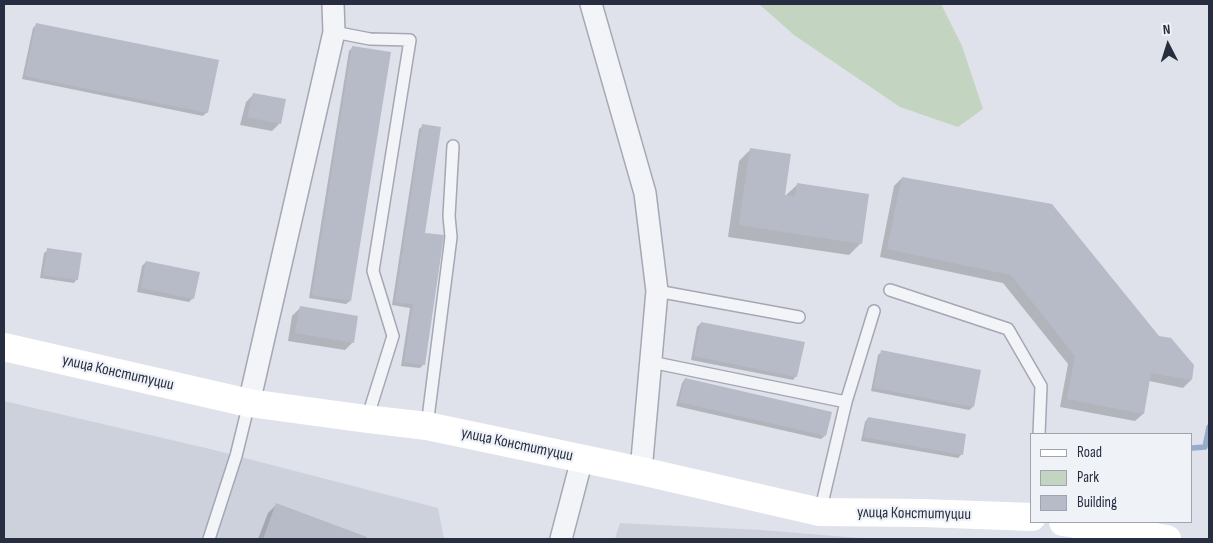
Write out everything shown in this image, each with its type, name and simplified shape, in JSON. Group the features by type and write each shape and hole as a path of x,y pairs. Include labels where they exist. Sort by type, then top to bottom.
{"main road":[{"name":"улица Конституции","path":"4,347 249,403 367,420 427,426 641,471 820,512 1030,517"},
{"path":"1069,523 1167,539"}],"street":[{"path":"249,403 334,32 333,4"},
{"path":"590,4 645,193 657,291 641,471"},
{"path":"561,539 582,459"}],"lane":[{"path":"334,32 370,39 410,40 373,271 393,336 367,420"},
{"path":"427,426 451,237 453,146"},
{"path":"890,290 1008,328 1041,386 1038,433"},
{"path":"657,291 799,317"},
{"path":"820,512 846,402 874,311"},
{"path":"651,362 846,402"},
{"path":"209,539 236,456 249,403"}],"shaded area":[{"path":"4,401 210,449 438,508 444,539 4,539"},
{"path":"620,523 761,530 872,539 615,539"}],"green space":[{"path":"759,4 941,4 962,46 983,109 958,127 900,107 794,35"}],"building":[{"path":"36,23 219,60 208,113 25,76"},
{"path":"352,46 391,52 351,301 312,295"},
{"path":"253,93 286,99 281,124 247,117"},
{"path":"422,124 441,127 425,233 444,235 425,365 404,362 413,304 395,302"},
{"path":"750,148 791,154 785,195 795,197 797,183 869,194 862,244 739,225"},
{"path":"902,177 1052,204 1159,336 1171,338 1194,365 1192,380 1151,373 1144,414 1067,399 1075,356 1011,275 887,249"},
{"path":"47,248 82,253 78,280 43,275"},
{"path":"146,261 200,272 194,299 141,288"},
{"path":"300,306 358,316 354,343 295,333"},
{"path":"701,322 805,342 797,377 694,356"},
{"path":"881,350 981,370 974,407 874,388"},
{"path":"685,378 832,412 826,436 679,402"},
{"path":"868,417 966,434 963,455 864,437"},
{"path":"276,503 367,537 366,539 263,539"}],"waterway":[{"path":"1193,448 1205,447 1209,427"}]}
